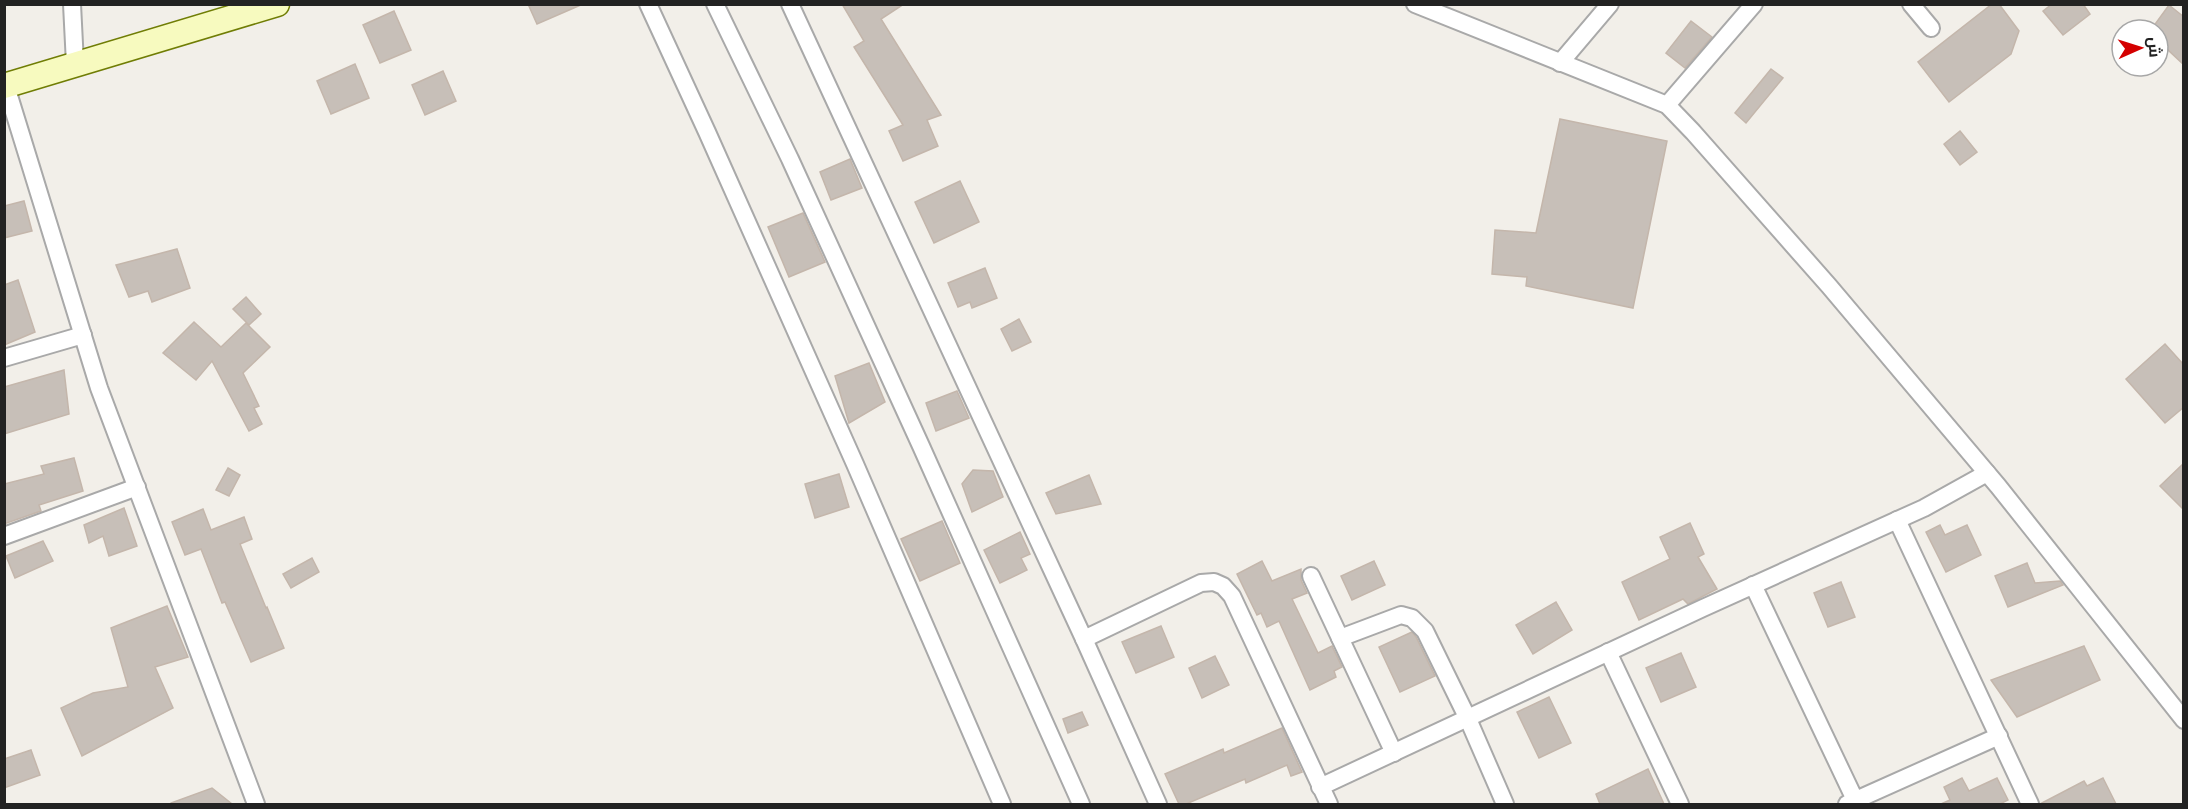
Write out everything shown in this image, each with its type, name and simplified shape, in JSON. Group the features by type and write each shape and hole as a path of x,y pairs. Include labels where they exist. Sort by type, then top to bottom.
{"street":[{"path":"72,4 75,64"},
{"path":"256,804 99,388 5,86 277,4"},
{"path":"648,4 860,474 1002,804"},
{"path":"715,4 790,159 1081,804"},
{"path":"790,4 1158,804"},
{"path":"1560,63 1610,4"},
{"path":"1667,105 1754,4"},
{"path":"1911,4 1931,28"},
{"path":"1427,6 1560,63 1667,105 1829,286 1987,473 2184,720"},
{"path":"4,357 83,335"},
{"path":"1320,787 1753,585 1924,508 1987,473"},
{"path":"4,536 137,487"},
{"path":"1897,520 2030,804"},
{"path":"1311,576 1394,753"},
{"path":"1084,639 1201,583 1214,582 1223,586 1232,596 1240,612 1329,804"},
{"path":"1753,585 1853,803 1998,736"},
{"path":"1341,638 1401,615 1412,618 1425,631 1468,718 1505,804"},
{"path":"1608,652 1680,804"}],"building":[{"path":"528,4 583,4 537,24"},
{"path":"842,4 904,4 881,19 941,115 927,120 938,146 903,161 889,131 903,125 854,47 864,41"},
{"path":"1992,4 1999,4 2019,31 2011,54 1949,102 1918,62"},
{"path":"2052,4 2083,4 2090,14 2063,35 2043,11"},
{"path":"2169,5 2184,17 2184,65 2170,52 2170,18 2160,18"},
{"path":"394,11 411,50 380,63 363,25"},
{"path":"1691,21 1712,37 1685,68 1666,53"},
{"path":"355,64 369,98 331,114 317,81"},
{"path":"1771,69 1783,78 1746,123 1735,113"},
{"path":"443,71 456,101 425,115 412,85"},
{"path":"1560,119 1667,141 1633,308 1526,286 1527,277 1492,274 1495,230 1536,233"},
{"path":"1960,131 1977,152 1960,165 1944,144"},
{"path":"850,159 862,188 831,200 820,172"},
{"path":"960,181 979,222 934,243 915,202"},
{"path":"24,201 32,231 4,238 4,206"},
{"path":"803,213 825,262 789,277 768,227"},
{"path":"177,249 190,288 152,302 148,291 129,297 116,265"},
{"path":"985,268 997,298 972,308 970,302 958,307 948,283"},
{"path":"18,280 35,332 4,345 4,285"},
{"path":"246,297 261,314 249,325 233,309"},
{"path":"1019,319 1031,342 1012,351 1001,329"},
{"path":"194,322 221,347 246,323 270,347 243,373 259,406 254,408 262,424 249,431 212,361 196,380 163,353"},
{"path":"2165,344 2184,365 2184,407 2165,423 2126,379"},
{"path":"869,363 885,402 849,423 835,376"},
{"path":"64,370 69,414 4,434 4,387"},
{"path":"957,391 969,418 936,431 926,403"},
{"path":"74,458 83,491 39,505 41,511 4,524 4,484 44,474 41,466"},
{"path":"2184,463 2184,510 2160,486"},
{"path":"228,468 240,475 229,496 216,490"},
{"path":"973,470 993,471 1003,497 972,512 962,484"},
{"path":"839,474 849,507 815,518 805,484"},
{"path":"1089,475 1101,504 1056,514 1046,493"},
{"path":"124,508 137,546 109,556 103,536 89,543 84,525"},
{"path":"203,509 211,530 244,517 252,539 240,544 284,648 251,662 225,602 222,603 201,549 185,555 172,522"},
{"path":"942,521 960,563 920,581 901,539"},
{"path":"1690,523 1704,554 1698,557 1717,589 1688,604 1683,599 1639,620 1622,582 1670,559 1660,537"},
{"path":"1940,525 1945,535 1967,525 1981,555 1946,572 1926,532"},
{"path":"1020,532 1030,554 1021,558 1027,570 1000,583 984,550"},
{"path":"43,541 53,561 15,578 6,556"},
{"path":"312,558 319,572 291,588 283,574"},
{"path":"1262,561 1272,581 1301,569 1301,580 1307,593 1292,599 1318,653 1332,646 1342,667 1334,671 1336,677 1310,690 1279,621 1267,627 1261,613 1257,615 1237,574"},
{"path":"1374,561 1385,585 1352,600 1341,576"},
{"path":"2027,563 2035,583 2060,581 2063,585 2008,607 1995,576"},
{"path":"1841,582 1855,617 1828,627 1814,593"},
{"path":"1556,602 1572,630 1533,654 1516,625"},
{"path":"167,606 188,657 155,667 173,708 82,756 61,708 93,693 128,687 111,628"},
{"path":"1161,626 1174,657 1136,673 1122,642"},
{"path":"1412,632 1435,676 1400,692 1379,647"},
{"path":"2084,646 2100,680 2017,717 1991,680"},
{"path":"1681,653 1696,687 1661,702 1646,668"},
{"path":"1215,656 1229,685 1202,698 1189,668"},
{"path":"1549,697 1571,743 1539,758 1517,712"},
{"path":"1082,712 1088,725 1068,733 1063,719"},
{"path":"1282,728 1302,772 1291,776 1287,765 1246,783 1245,779 1186,804 1179,804 1165,774 1223,749 1224,753"},
{"path":"31,750 40,775 4,788 4,759"},
{"path":"1648,769 1664,804 1600,804 1596,794"},
{"path":"1962,778 1969,791 1997,778 2008,800 2000,804 1941,804 1950,800 1944,787"},
{"path":"2103,778 2116,804 2040,804 2084,781 2087,786"},
{"path":"212,788 232,804 171,804 171,803"}]}
